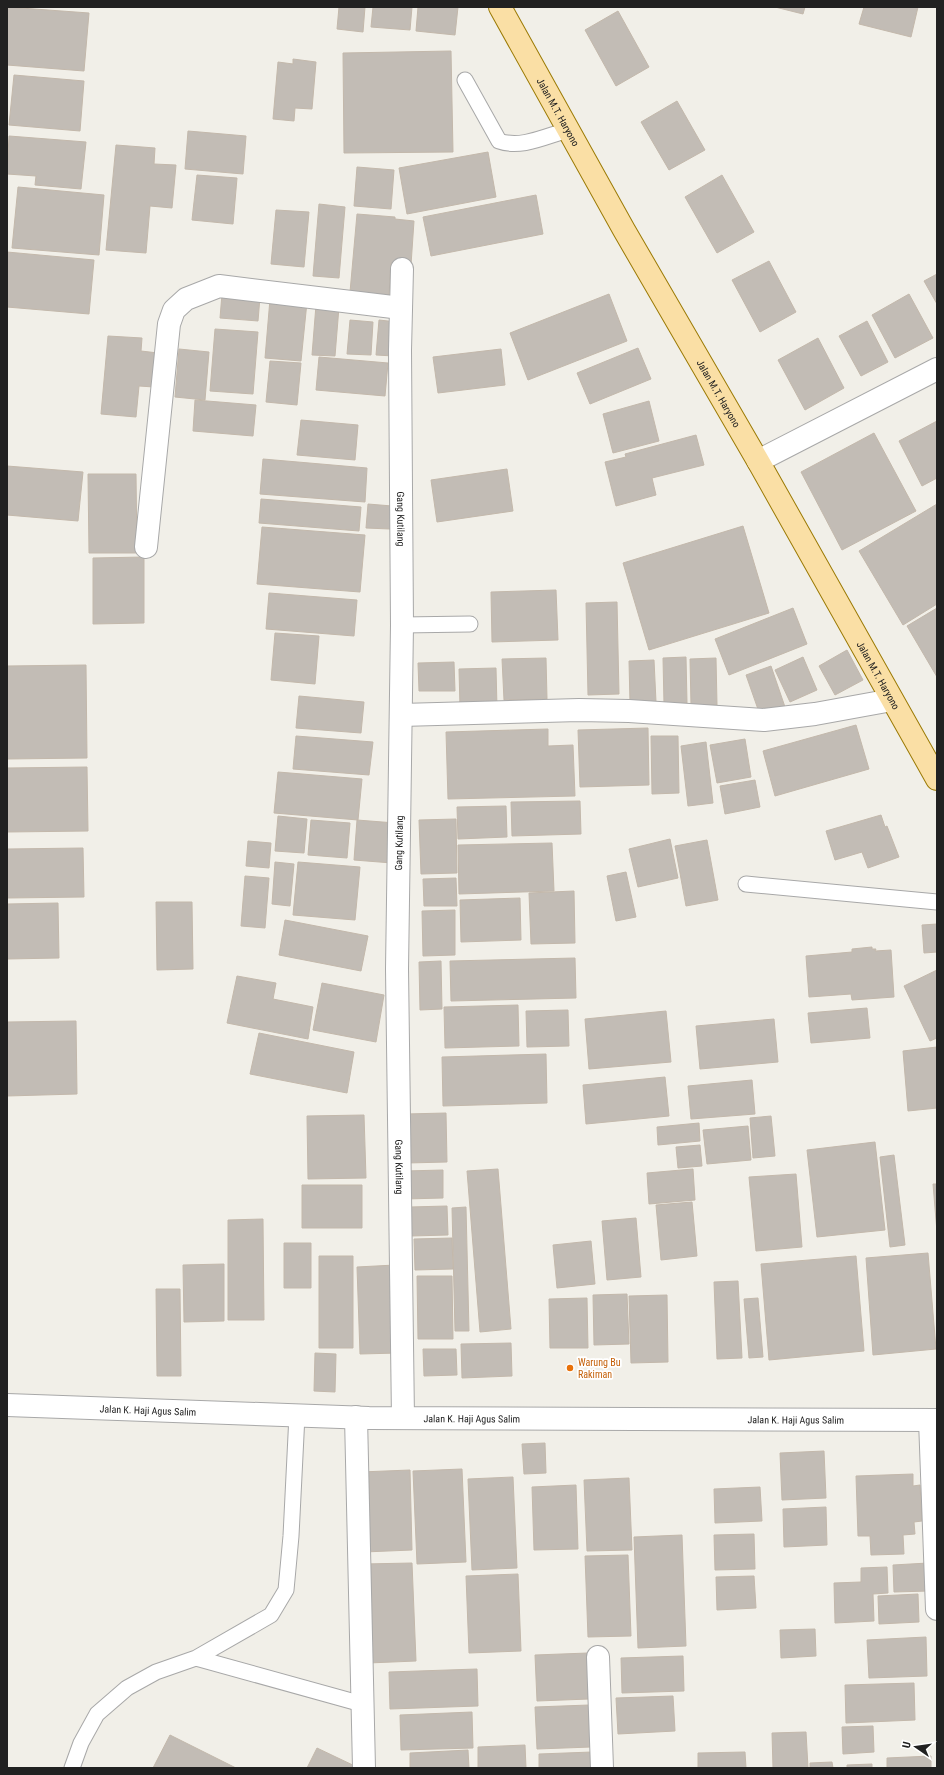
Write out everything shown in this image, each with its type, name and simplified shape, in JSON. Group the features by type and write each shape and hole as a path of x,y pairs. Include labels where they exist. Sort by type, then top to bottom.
{"main road":[{"name":"Jalan M.T. Haryono","path":"500,7 568,130 758,461 937,779"}],"street":[{"name":"Gang Kutilang","path":"402,269 402,625 397,969 403,1418"},
{"path":"146,547 169,324 174,310 186,299 219,286 401,308"},
{"path":"758,461 937,369"},
{"path":"401,715 579,710 629,711 764,720 815,714 892,700"},
{"name":"Jalan K. Haji Agus Salim","path":"7,1405 403,1418 933,1420"},
{"path":"356,1417 364,1768"},
{"path":"933,1420 937,1609"},
{"path":"598,1657 602,1768"}],"lane":[{"path":"465,80 499,141 509,145 523,143 568,130"},
{"path":"402,625 470,624"},
{"path":"746,884 937,902"},
{"path":"72,1768 81,1743 97,1714 127,1688 156,1672 196,1658 271,1615 286,1590 291,1536 297,1415"},
{"path":"196,1658 362,1704"}],"building":[{"path":"7,7 89,13 84,71 7,65"},
{"path":"339,7 365,7 363,32 337,29"},
{"path":"373,7 412,7 410,30 371,27"},
{"path":"418,7 458,7 455,35 416,31"},
{"path":"775,7 805,7 803,14"},
{"path":"864,7 918,7 911,37 859,24"},
{"path":"618,11 649,67 616,86 585,30"},
{"path":"451,51 453,152 344,153 343,53"},
{"path":"293,59 316,62 312,109 295,108 294,121 273,119 278,62 293,64"},
{"path":"14,75 84,81 80,131 9,125"},
{"path":"677,101 705,150 669,170 641,122"},
{"path":"188,131 246,136 243,174 185,169"},
{"path":"9,136 86,142 81,189 35,185 36,176 7,174"},
{"path":"116,145 155,148 154,164 176,165 172,208 150,206 146,253 106,250"},
{"path":"488,152 496,197 407,214 399,168"},
{"path":"357,167 394,170 391,209 354,206"},
{"path":"197,175 237,178 233,224 192,220"},
{"path":"722,175 754,232 717,253 685,197"},
{"path":"18,187 104,195 99,255 12,248"},
{"path":"536,195 543,234 431,256 423,217"},
{"path":"319,204 345,207 339,278 313,276"},
{"path":"276,210 309,212 304,267 271,264"},
{"path":"357,214 395,217 395,219 414,221 411,265 391,263 389,295 350,292"},
{"path":"7,252 94,260 89,314 7,307"},
{"path":"769,261 796,312 760,332 732,280"},
{"path":"937,274 937,304 924,281"},
{"path":"222,294 260,297 258,321 220,318"},
{"path":"609,294 627,341 528,380 510,333"},
{"path":"909,294 933,338 895,358 872,315"},
{"path":"270,299 307,302 301,361 265,358"},
{"path":"316,305 339,307 335,356 312,355"},
{"path":"350,320 373,322 371,355 347,354"},
{"path":"379,320 397,322 394,356 376,355"},
{"path":"867,321 888,362 861,376 839,336"},
{"path":"215,329 258,332 253,394 210,391"},
{"path":"108,336 142,338 141,351 158,353 154,387 139,386 136,417 101,414"},
{"path":"818,338 844,388 805,410 778,360"},
{"path":"638,348 651,379 590,404 577,373"},
{"path":"179,349 209,352 205,400 175,397"},
{"path":"501,349 505,385 438,393 433,357"},
{"path":"319,357 388,363 385,396 316,390"},
{"path":"270,361 301,363 297,405 266,402"},
{"path":"195,400 256,405 253,436 193,431"},
{"path":"649,401 659,441 613,453 603,414"},
{"path":"301,420 358,425 355,460 297,455"},
{"path":"937,421 937,478 922,486 899,441"},
{"path":"874,433 916,511 842,550 801,472"},
{"path":"696,435 704,465 652,478 656,495 616,506 605,462 626,457 625,454"},
{"path":"263,459 367,468 365,502 260,494"},
{"path":"7,466 83,472 78,521 7,515"},
{"path":"507,469 513,511 437,522 431,480"},
{"path":"88,474 136,474 137,553 89,553"},
{"path":"261,499 361,507 359,531 259,523"},
{"path":"368,504 392,506 390,529 366,528"},
{"path":"937,504 937,604 903,625 859,551"},
{"path":"743,526 769,613 649,650 623,563"},
{"path":"262,527 365,535 360,592 257,584"},
{"path":"144,557 144,623 93,624 93,558"},
{"path":"556,590 558,640 492,642 491,592"},
{"path":"269,593 357,600 354,636 266,629"},
{"path":"617,602 619,694 588,695 586,603"},
{"path":"793,608 807,644 729,675 715,639"},
{"path":"937,608 937,677 907,626"},
{"path":"275,633 319,636 315,684 271,680"},
{"path":"847,650 863,680 835,695 819,666"},
{"path":"686,657 687,703 664,704 663,658"},
{"path":"803,657 817,690 790,702 775,670"},
{"path":"546,658 547,699 504,700 502,659"},
{"path":"716,658 717,705 691,705 690,659"},
{"path":"654,660 656,702 630,703 629,661"},
{"path":"454,662 455,691 419,691 418,663"},
{"path":"86,665 87,758 7,759 7,666"},
{"path":"771,666 785,707 760,715 746,675"},
{"path":"496,668 497,708 460,708 459,669"},
{"path":"299,696 364,702 361,733 296,728"},
{"path":"856,725 869,769 775,796 763,751"},
{"path":"648,728 649,785 580,787 578,730"},
{"path":"548,729 548,746 573,745 575,796 448,799 446,732"},
{"path":"296,736 373,742 369,775 293,769"},
{"path":"651,736 678,736 679,793 652,794"},
{"path":"745,739 751,777 717,783 710,745"},
{"path":"706,742 713,803 688,806 681,746"},
{"path":"87,767 88,831 7,832 7,768"},
{"path":"278,772 362,779 358,820 274,813"},
{"path":"755,780 760,807 725,814 720,786"},
{"path":"580,801 581,834 512,836 511,802"},
{"path":"506,806 507,837 458,839 457,807"},
{"path":"881,815 899,857 868,868 862,852 835,860 826,831"},
{"path":"278,816 307,819 304,853 275,851"},
{"path":"456,819 457,873 421,874 419,820"},
{"path":"311,820 350,823 347,858 308,855"},
{"path":"357,820 395,823 392,863 354,860"},
{"path":"670,839 678,878 638,887 629,849"},
{"path":"707,840 718,900 686,906 675,846"},
{"path":"248,841 271,843 269,868 246,866"},
{"path":"552,843 554,891 459,894 458,845"},
{"path":"83,848 84,897 7,898 7,849"},
{"path":"275,862 294,864 290,906 272,904"},
{"path":"298,862 360,867 355,920 293,915"},
{"path":"626,872 636,917 616,921 607,876"},
{"path":"245,876 269,878 265,928 241,926"},
{"path":"456,878 457,906 424,906 423,879"},
{"path":"574,891 575,943 531,944 529,893"},
{"path":"520,898 521,940 461,942 460,900"},
{"path":"156,902 192,902 193,969 157,970"},
{"path":"58,903 59,958 7,959 7,904"},
{"path":"455,910 455,955 423,956 422,911"},
{"path":"285,920 368,936 361,971 279,955"},
{"path":"937,924 937,952 924,953 922,925"},
{"path":"872,947 872,949 876,949 875,951 891,950 894,997 852,1000 851,994 809,997 806,956 852,952 852,949"},
{"path":"575,958 576,998 451,1001 450,961"},
{"path":"441,961 442,1009 420,1010 419,962"},
{"path":"937,970 937,1038 930,1041 904,986"},
{"path":"237,976 276,983 273,999 313,1007 308,1039 227,1023"},
{"path":"322,983 384,995 376,1042 313,1030"},
{"path":"518,1005 519,1046 445,1048 444,1007"},
{"path":"867,1008 870,1038 811,1043 808,1013"},
{"path":"568,1010 569,1046 527,1047 526,1011"},
{"path":"666,1011 671,1062 589,1069 585,1019"},
{"path":"774,1019 778,1062 700,1069 696,1026"},
{"path":"76,1021 77,1094 7,1096 7,1022"},
{"path":"259,1033 354,1052 347,1093 250,1074"},
{"path":"937,1047 937,1108 908,1111 903,1051"},
{"path":"546,1054 547,1103 443,1106 442,1057"},
{"path":"665,1077 669,1116 586,1124 583,1085"},
{"path":"752,1080 755,1114 691,1119 688,1086"},
{"path":"446,1113 447,1162 407,1163 406,1114"},
{"path":"364,1115 366,1178 308,1179 307,1116"},
{"path":"771,1116 775,1156 753,1158 750,1118"},
{"path":"699,1123 700,1141 658,1145 657,1127"},
{"path":"748,1126 751,1160 707,1164 703,1130"},
{"path":"875,1142 885,1230 817,1237 807,1150"},
{"path":"700,1145 702,1166 678,1168 676,1147"},
{"path":"894,1155 905,1245 890,1247 880,1157"},
{"path":"498,1169 511,1329 480,1332 467,1171"},
{"path":"693,1169 695,1200 649,1204 647,1173"},
{"path":"443,1170 443,1198 405,1199 405,1171"},
{"path":"796,1174 802,1247 756,1251 749,1177"},
{"path":"933,1184 937,1184 937,1232"},
{"path":"302,1185 362,1185 362,1228 302,1228"},
{"path":"692,1202 697,1256 661,1260 656,1205"},
{"path":"447,1206 448,1235 411,1236 410,1207"},
{"path":"466,1207 469,1331 455,1331 452,1208"},
{"path":"636,1218 641,1277 607,1280 602,1221"},
{"path":"263,1219 264,1320 228,1320 228,1220"},
{"path":"452,1238 453,1269 415,1270 414,1239"},
{"path":"591,1241 595,1284 557,1288 553,1245"},
{"path":"284,1243 311,1243 311,1288 284,1288"},
{"path":"928,1253 936,1349 873,1355 866,1258"},
{"path":"319,1256 353,1256 353,1348 319,1348"},
{"path":"856,1256 864,1351 769,1360 761,1264"},
{"path":"224,1264 224,1321 184,1322 183,1265"},
{"path":"395,1265 398,1353 360,1354 357,1267"},
{"path":"417,1276 452,1276 453,1339 418,1339"},
{"path":"738,1281 742,1358 717,1359 714,1282"},
{"path":"156,1289 180,1289 181,1376 157,1376"},
{"path":"627,1294 629,1344 594,1345 593,1295"},
{"path":"667,1295 668,1362 631,1363 629,1296"},
{"path":"587,1298 588,1348 550,1348 549,1299"},
{"path":"758,1298 763,1357 749,1358 744,1299"},
{"path":"511,1343 512,1376 462,1378 461,1344"},
{"path":"423,1349 456,1349 457,1375 424,1376"},
{"path":"315,1353 336,1354 335,1392 314,1391"},
{"path":"545,1443 546,1473 524,1474 522,1444"},
{"path":"824,1451 826,1498 782,1500 780,1453"},
{"path":"462,1469 466,1562 417,1564 413,1471"},
{"path":"410,1470 412,1550 364,1552 361,1472"},
{"path":"913,1474 913,1486 920,1485 922,1521 914,1522 915,1534 903,1535 904,1554 871,1555 870,1536 858,1536 856,1476"},
{"path":"513,1477 517,1568 472,1570 468,1479"},
{"path":"629,1478 632,1550 587,1551 584,1480"},
{"path":"576,1485 578,1549 534,1550 532,1487"},
{"path":"760,1487 762,1521 715,1523 714,1489"},
{"path":"826,1507 827,1545 784,1547 783,1509"},
{"path":"754,1534 755,1569 715,1570 714,1535"},
{"path":"682,1535 686,1646 638,1648 634,1537"},
{"path":"628,1555 631,1636 588,1637 585,1556"},
{"path":"412,1563 416,1661 368,1663 364,1564"},
{"path":"928,1563 929,1591 894,1592 893,1565"},
{"path":"887,1567 888,1593 873,1594 874,1621 835,1623 834,1583 861,1582 861,1568"},
{"path":"518,1574 521,1651 469,1653 466,1576"},
{"path":"754,1576 756,1608 717,1610 716,1577"},
{"path":"918,1594 919,1622 879,1624 878,1596"},
{"path":"815,1629 816,1656 781,1658 780,1630"},
{"path":"926,1637 927,1676 869,1678 867,1640"},
{"path":"588,1653 589,1699 537,1701 535,1655"},
{"path":"683,1656 684,1691 622,1693 621,1658"},
{"path":"477,1669 478,1706 390,1709 389,1672"},
{"path":"914,1683 915,1720 846,1723 845,1685"},
{"path":"673,1696 675,1731 618,1734 616,1698"},
{"path":"589,1705 591,1747 537,1749 535,1707"},
{"path":"472,1712 473,1748 401,1750 400,1715"},
{"path":"873,1726 874,1752 843,1754 842,1727"},
{"path":"806,1732 808,1768 773,1768 772,1733"},
{"path":"170,1735 236,1768 153,1768"},
{"path":"525,1745 526,1768 478,1768 478,1747"},
{"path":"317,1748 359,1768 307,1768"},
{"path":"468,1750 469,1768 410,1768 410,1753"},
{"path":"592,1752 593,1768 539,1768 539,1754"},
{"path":"745,1752 746,1768 698,1768 698,1753"},
{"path":"931,1756 931,1768 887,1768 887,1758"},
{"path":"832,1762 833,1768 810,1768 810,1763"},
{"path":"872,1764 872,1768 847,1768 847,1765"}],"place":[{"name":"Warung Bu Rakiman","path":"570,1368"}]}
